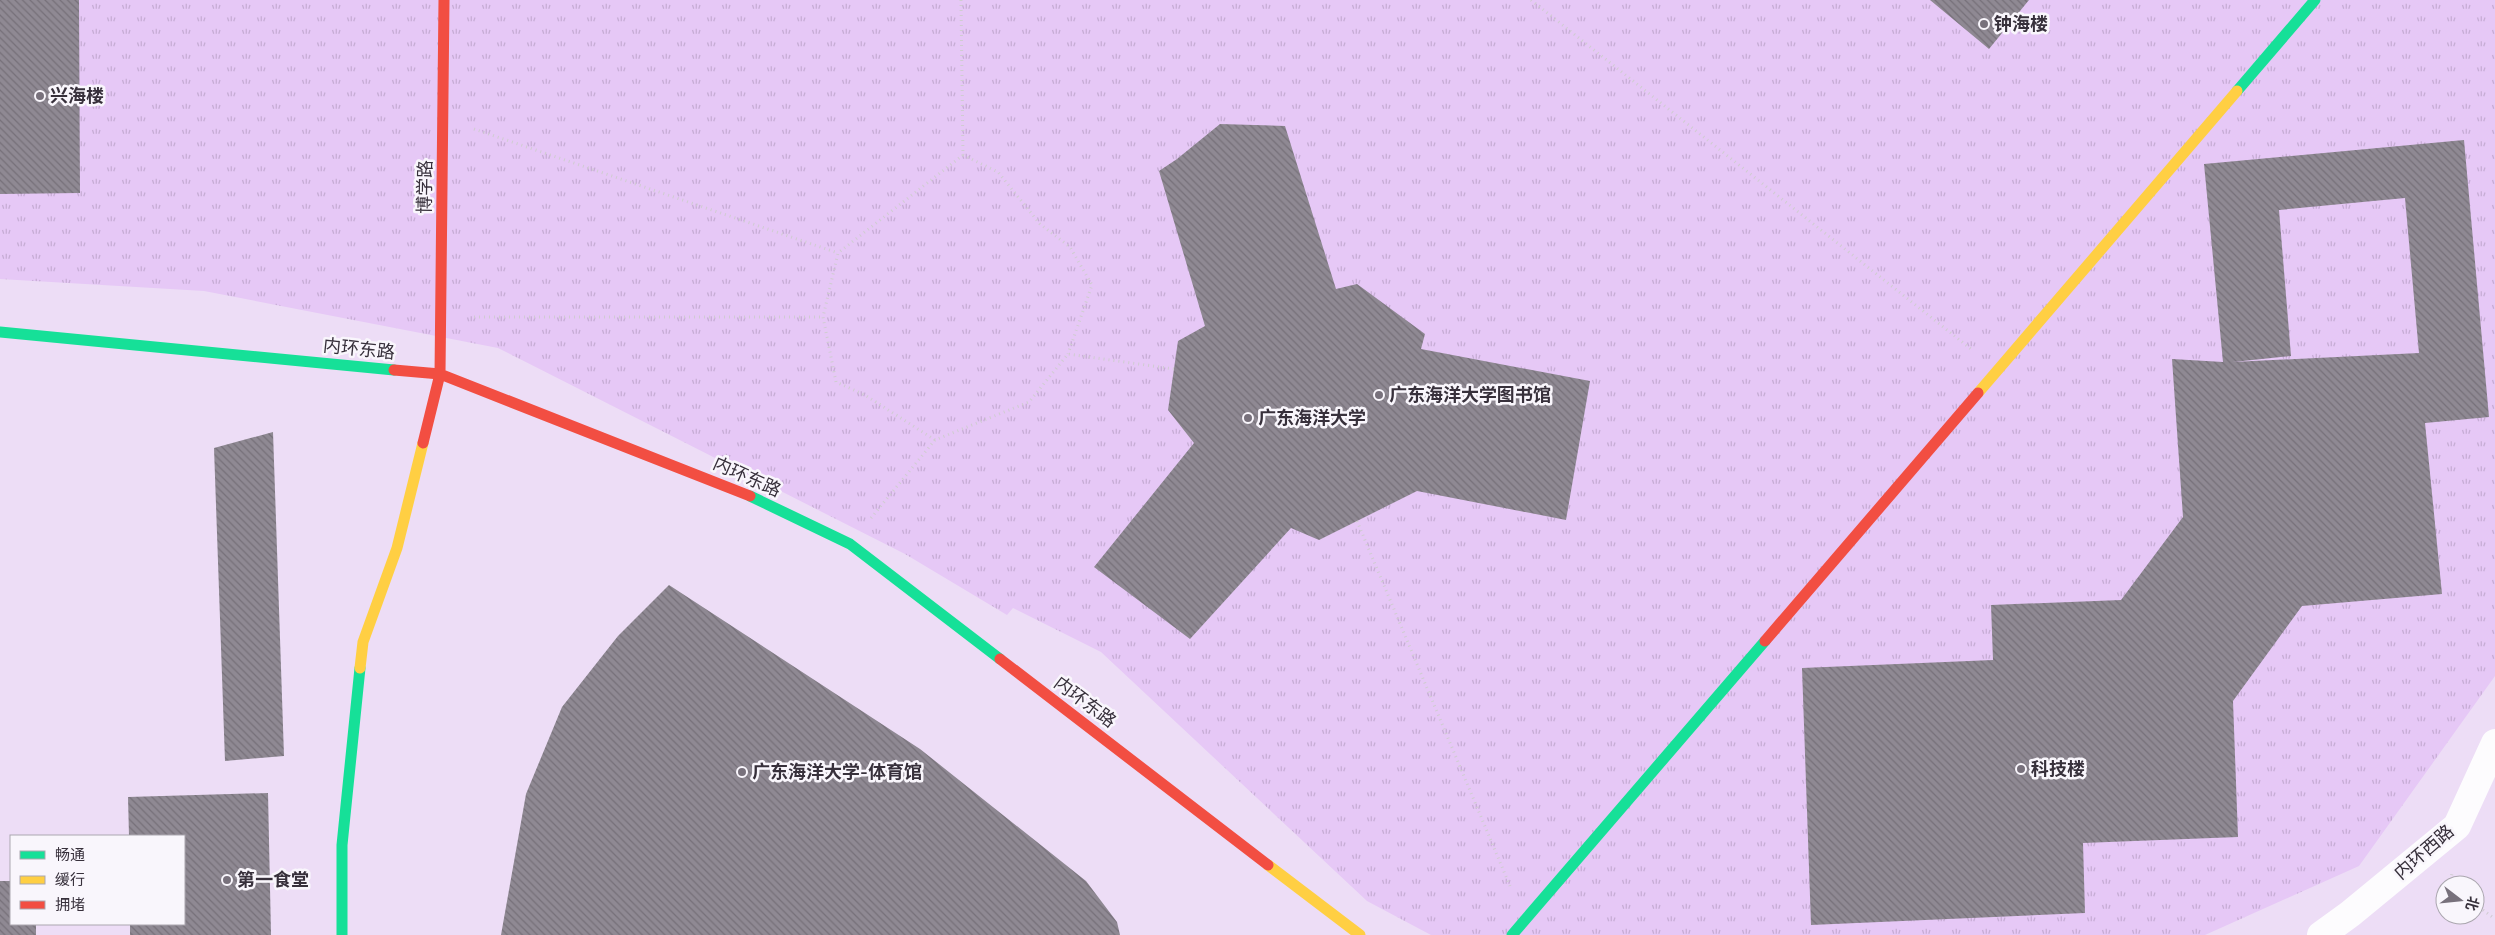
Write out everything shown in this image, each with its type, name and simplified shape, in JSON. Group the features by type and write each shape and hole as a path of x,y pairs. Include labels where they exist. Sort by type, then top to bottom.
{"street":[{"name":"博学路","path":"342,935 342,845 363,642 397,548 440,374 444,0"},
{"path":"1512,935 2315,0"},
{"name":"内环东路","path":"0,332 440,374 733,488 850,544 1360,935"},
{"name":"内环西路","path":"2321,935 2350,914 2456,826 2495,743"}],"path":[{"path":"961,0 963,155"},
{"path":"1531,0 1997,370"},
{"path":"443,118 838,253"},
{"path":"935,440 866,394 836,382 823,317 838,253 963,155"},
{"path":"850,544 935,440 1029,402 1068,354 1082,319 1092,285 1070,247 1040,224 998,172 963,155"},
{"path":"440,317 823,317"},
{"path":"1068,354 1174,369"},
{"path":"1357,521 1524,921"},
{"path":"2485,912 2495,920"}],"shaded area":[{"name":"广东海洋大学","path":"0,0 2495,0 2495,935 0,935"}],"green space":[{"name":"广东海洋大学","path":"0,0 2495,0 2495,676 2359,866 2205,935 1431,935 1367,901 1101,652 1013,608 1007,615 905,554 498,348 204,291 0,279"}],"building":[{"name":"兴海楼","path":"0,0 79,0 80,193 0,194"},
{"name":"钟海楼","path":"1930,0 2029,0 1989,49"},
{"name":"广东海洋大学图书馆","path":"1220,124 1285,126 1336,289 1357,284 1425,334 1421,349 1590,381 1566,520 1417,491 1319,540 1291,528 1190,639 1094,567 1194,443 1168,410 1178,341 1205,326 1159,171"},
{"path":"2464,140 2489,417 2425,423 2442,594 2302,606 2233,701 2238,837 2083,843 2085,913 1811,925 1802,668 1993,660 1991,605 2121,600 2183,517 2172,359 2223,362 2204,164","holes":["2405,198 2419,353 2233,362 2291,356 2279,210"]},
{"path":"273,432 284,756 225,761 214,448"},
{"name":"广东海洋大学-体育馆","path":"669,585 920,749 1086,881 1117,922 1120,935 501,935 526,794 562,707 618,636"},
{"name":"第一食堂","path":"268,793 271,935 130,935 130,925 185,925 185,835 129,835 128,797"},
{"path":"0,881 10,881 10,925 36,925 36,935 0,935"}],"traffic: fast":[{"path":"2237,91 2315,0"},
{"path":"0,332 394,370"},
{"path":"750,496 850,544 1000,659"},
{"path":"1512,935 1765,641"},
{"path":"342,935 342,845 360,668"}],"traffic: slow":[{"path":"1978,393 2237,91"},
{"path":"360,668 363,642 397,548 423,443"},
{"path":"1268,865 1360,935"}],"traffic: jam":[{"path":"423,443 440,374 444,0"},
{"path":"394,370 440,374 750,496"},
{"path":"1765,641 1978,393"},
{"path":"1000,659 1268,865"}],"place":[{"name":"钟海楼","path":"1984,24"},
{"name":"兴海楼","path":"40,96"},
{"name":"广东海洋大学图书馆","path":"1379,395"},
{"name":"广东海洋大学","path":"1248,418"},
{"name":"科技楼","path":"2021,769"},
{"name":"广东海洋大学-体育馆","path":"742,772"},
{"name":"第一食堂","path":"227,880"}]}
